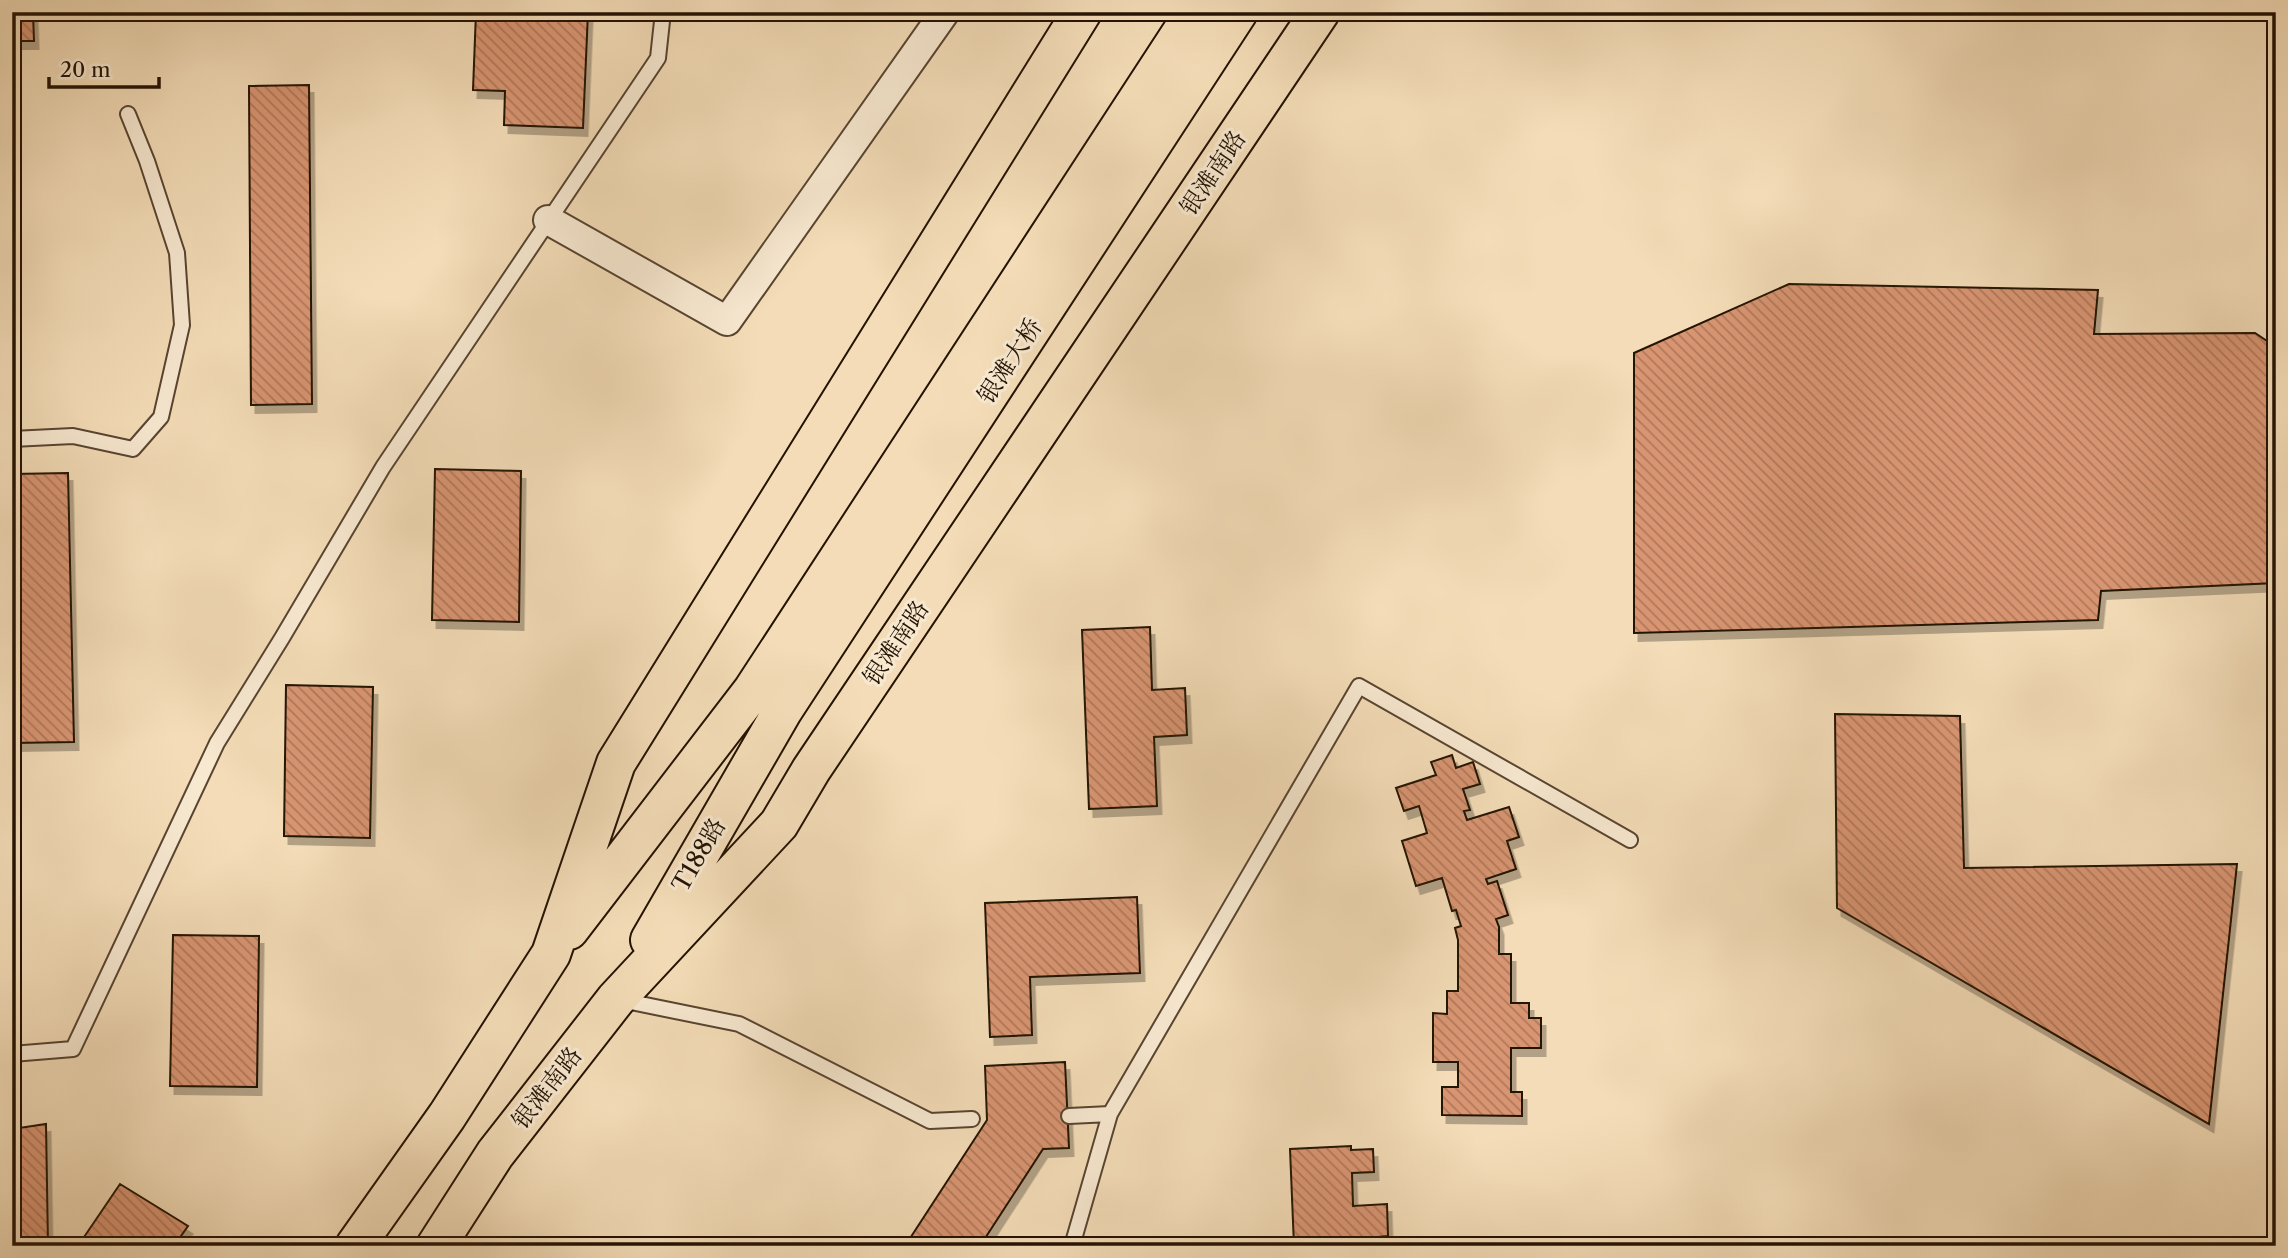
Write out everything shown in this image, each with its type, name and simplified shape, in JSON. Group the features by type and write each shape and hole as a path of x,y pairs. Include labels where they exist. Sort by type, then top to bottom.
{"main road":[{"path":"551,954 616,762 1082,12"},
{"name":"银滩大桥","path":"768,700 1195,12"},
{"name":"银滩大桥","path":"768,700 1238,12"},
{"name":"银滩南路","path":"436,1246 495,1154 616,999 779,824 811,771 1320,12"},
{"path":"355,1246 447,1116 551,954 768,700"},
{"name":"T188路","path":"616,999 768,700"}],"street":[{"path":"548,220 727,321 945,12"}],"lane":[{"path":"12,1054 73,1049 217,743 383,467 658,58 663,12"},
{"path":"12,439 73,436 133,449 161,417 182,325 177,253 128,114"},
{"path":"1072,1246 1110,1114 1359,686 1630,840"},
{"path":"616,999 739,1024 930,1121 972,1119"},
{"path":"1069,1116 1110,1114"}],"building":[{"path":"12,12 33,12 34,41 12,41"},
{"path":"476,12 588,12 583,128 504,125 505,91 473,90"},
{"path":"309,85 312,404 251,405 249,86"},
{"path":"1789,284 2098,290 2094,334 2255,333 2276,347 2276,583 2101,591 2098,620 1634,633 1634,353"},
{"path":"435,469 521,471 519,622 432,620"},
{"path":"68,473 74,742 12,743 12,474"},
{"path":"1150,627 1152,690 1185,688 1187,735 1154,737 1157,806 1089,809 1082,630"},
{"path":"286,685 373,687 370,838 284,836"},
{"path":"1835,714 1960,716 1964,868 2237,864 2209,1124 1837,908"},
{"path":"1452,755 1456,768 1473,762 1480,784 1463,789 1470,810 1464,811 1467,820 1509,807 1519,837 1507,841 1516,869 1486,879 1488,884 1497,881 1508,915 1496,919 1499,927 1499,954 1511,954 1511,1003 1529,1003 1529,1018 1541,1018 1541,1048 1511,1048 1511,1092 1522,1092 1522,1116 1442,1115 1442,1087 1458,1087 1458,1062 1433,1062 1433,1013 1447,1014 1447,991 1458,991 1458,940 1455,928 1461,926 1456,910 1452,911 1442,878 1416,886 1402,841 1427,833 1419,806 1404,811 1396,788 1436,775 1431,762"},
{"path":"1137,897 1140,973 1030,977 1032,1035 990,1037 985,903"},
{"path":"173,935 259,936 257,1087 170,1086"},
{"path":"1065,1062 1069,1148 1043,1149 980,1246 905,1246 987,1120 985,1066"},
{"path":"46,1124 48,1246 12,1246 12,1129"},
{"path":"1351,1146 1351,1150 1373,1149 1374,1172 1352,1173 1353,1206 1387,1204 1388,1236 1379,1237 1379,1246 1294,1246 1290,1149"},
{"path":"120,1184 188,1226 174,1246 78,1246"}]}
